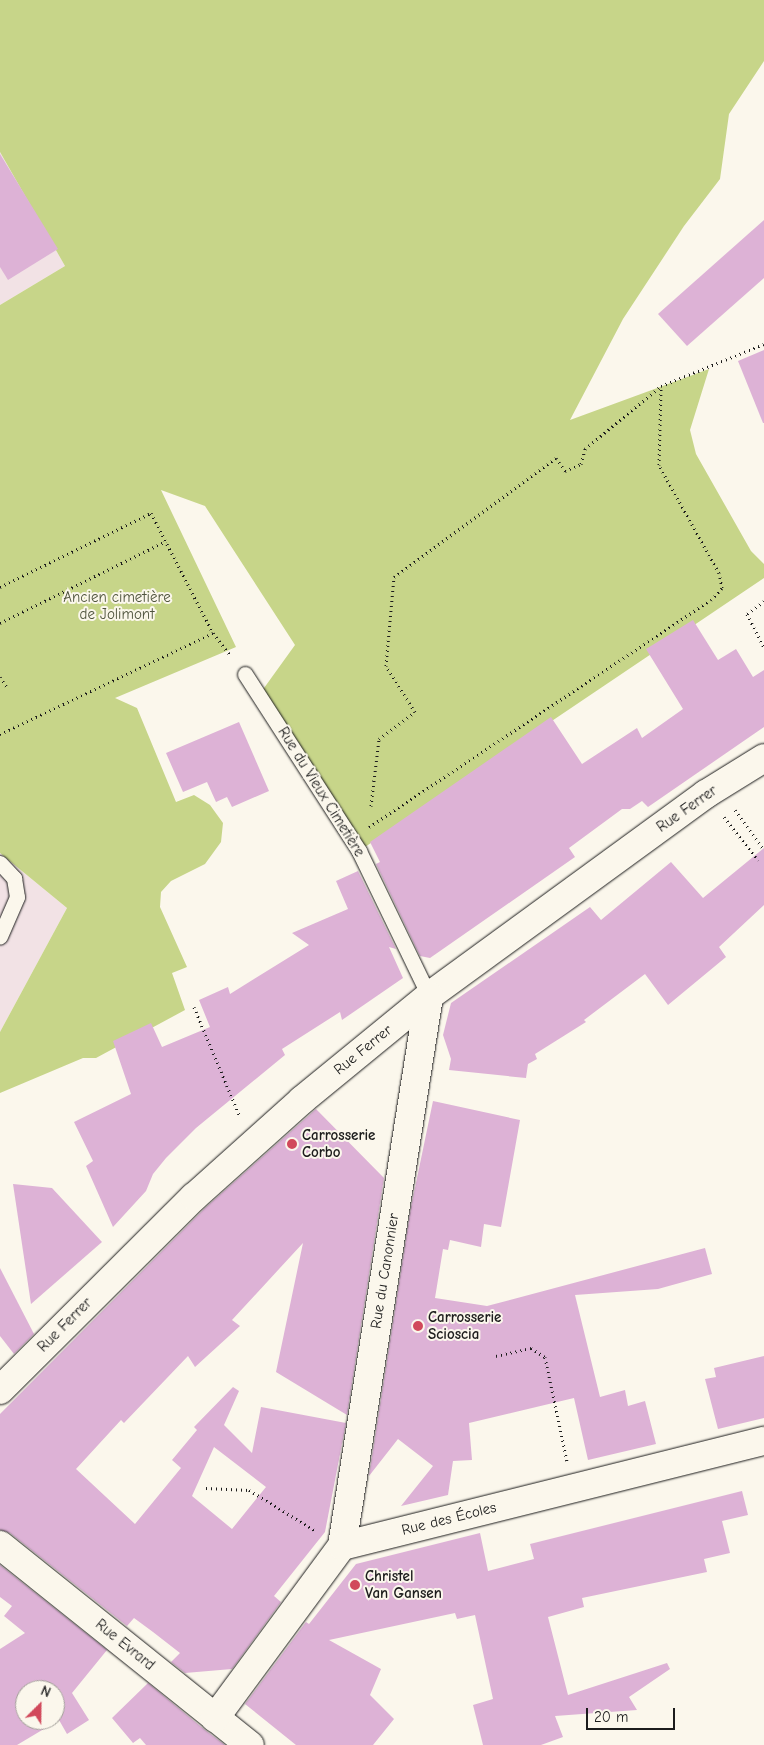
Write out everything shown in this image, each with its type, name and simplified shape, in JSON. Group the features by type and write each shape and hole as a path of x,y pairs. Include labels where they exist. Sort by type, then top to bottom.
{"street":[{"name":"Rue Ferrer","path":"0,1390 194,1197 252,1145 429,996 712,790 764,758"},
{"name":"Rue du Canonnier","path":"342,1546 429,996"},
{"name":"Rue des Écoles","path":"342,1546 764,1441"},
{"name":"Rue Evrard","path":"0,1545 250,1745"},
{"path":"215,1718 342,1546"}],"lane":[{"name":"Rue du Vieux Cimetière","path":"245,674 351,838 429,996"},
{"path":"0,863 14,878 17,897 0,936"}],"path":[{"path":"371,806 379,739 415,712 386,666 394,577 556,458 565,472 581,464 585,449 661,386 764,344"},
{"path":"351,838 711,600 722,588 719,573 659,465 661,386"},
{"path":"0,587 152,513 212,633 245,674"},
{"path":"0,623 166,542"},
{"path":"764,601 747,614 764,648"},
{"path":"0,734 212,633"},
{"path":"0,677 8,689"},
{"path":"712,790 764,850"},
{"path":"712,790 758,860"},
{"path":"194,1007 252,1145"},
{"path":"496,1356 531,1348 545,1357 572,1488"},
{"path":"206,1488 248,1490 342,1546"}],"shaded area":[{"path":"0,152 65,266 0,305"},
{"path":"0,853 67,908 0,1032"}],"green space":[{"name":"Ancien cimetière de Jolimont","path":"0,0 764,0 764,61 729,114 720,179 684,226 623,319 570,420 709,369 690,430 696,454 751,551 764,564 764,578 359,851 259,695 295,645 205,506 161,490 236,647 115,698 137,708 176,802 194,795 210,805 223,823 221,842 205,864 171,881 161,892 160,907 187,967 172,973 185,1010 96,1058 83,1058 0,1093 0,1032 67,908 0,853 0,305 65,266 0,152"}],"building":[{"path":"0,154 58,249 8,280 0,267"},
{"path":"764,220 764,278 687,346 658,314"},
{"path":"764,350 764,423 763,423 738,361"},
{"path":"693,620 718,660 736,649 753,677 764,670 764,727 648,807 642,801 630,809 622,809 569,848 575,857 430,958 420,956 376,864 380,862 370,842 551,717 582,764 637,728 642,738 683,709 646,649"},
{"path":"239,722 269,791 232,807 227,797 216,802 207,782 183,792 166,753"},
{"path":"764,848 764,905 719,947 726,957 668,1005 645,974 584,1020 586,1022 535,1054 537,1059 528,1064 526,1078 449,1070 451,1059 443,1035 451,1003 590,907 601,920 671,862 703,898"},
{"path":"358,871 396,949 389,947 403,978 342,1020 340,1012 282,1049 285,1055 196,1128 166,1158 153,1174 146,1191 113,1227 86,1166 93,1161 74,1122 131,1094 113,1041 151,1023 162,1047 210,1027 199,1000 228,987 230,994 309,945 292,933 348,909 336,881"},
{"path":"433,1101 520,1120 501,1227 484,1224 481,1247 450,1240 448,1250 443,1249 435,1298 487,1306 705,1248 712,1274 658,1289 575,1295 600,1397 625,1390 628,1406 645,1401 656,1444 588,1460 574,1398 469,1423 472,1460 453,1461 448,1495 401,1506 433,1466 398,1439 369,1476 411,1207"},
{"path":"316,1109 384,1178 347,1415 276,1372 303,1243 232,1320 240,1326 195,1367 188,1356 124,1423 121,1420 76,1469 135,1524 181,1468 172,1460 197,1430 194,1427 233,1387 239,1391 224,1425 252,1453 261,1407 346,1423 325,1532 274,1596 281,1602 232,1669 185,1673 171,1662 180,1653 153,1632 134,1618 127,1626 10,1533 0,1530 0,1414 205,1208","holes":["214,1447 266,1487 232,1529 192,1496"]},
{"path":"13,1184 52,1188 102,1242 31,1304"},
{"path":"0,1268 34,1334 14,1354 0,1336"},
{"path":"764,1356 764,1418 718,1429 705,1379 716,1377 714,1368"},
{"path":"742,1491 748,1515 722,1521 730,1553 704,1559 707,1572 582,1598 584,1607 548,1617 568,1695 667,1663 670,1669 629,1697 637,1710 555,1716 563,1737 541,1745 483,1745 473,1705 493,1699 475,1615 457,1619 455,1613 329,1640 381,1669 370,1695 394,1719 373,1745 296,1745 245,1704 306,1622 309,1624 356,1564 480,1533 488,1571 534,1559 530,1544"},
{"path":"0,1565 107,1650 72,1693 89,1720 67,1734 65,1730 65,1680 15,1680 15,1730 42,1730 17,1745 0,1745 0,1649 25,1633 4,1616 12,1606 0,1597"},
{"path":"148,1683 225,1745 146,1745 140,1738 133,1743 112,1718"}],"place":[{"name":"Carrosserie Corbo","path":"292,1144"},
{"name":"Carrosserie Scioscia","path":"418,1326"},
{"name":"Christel Van Gansen","path":"355,1585"}]}
